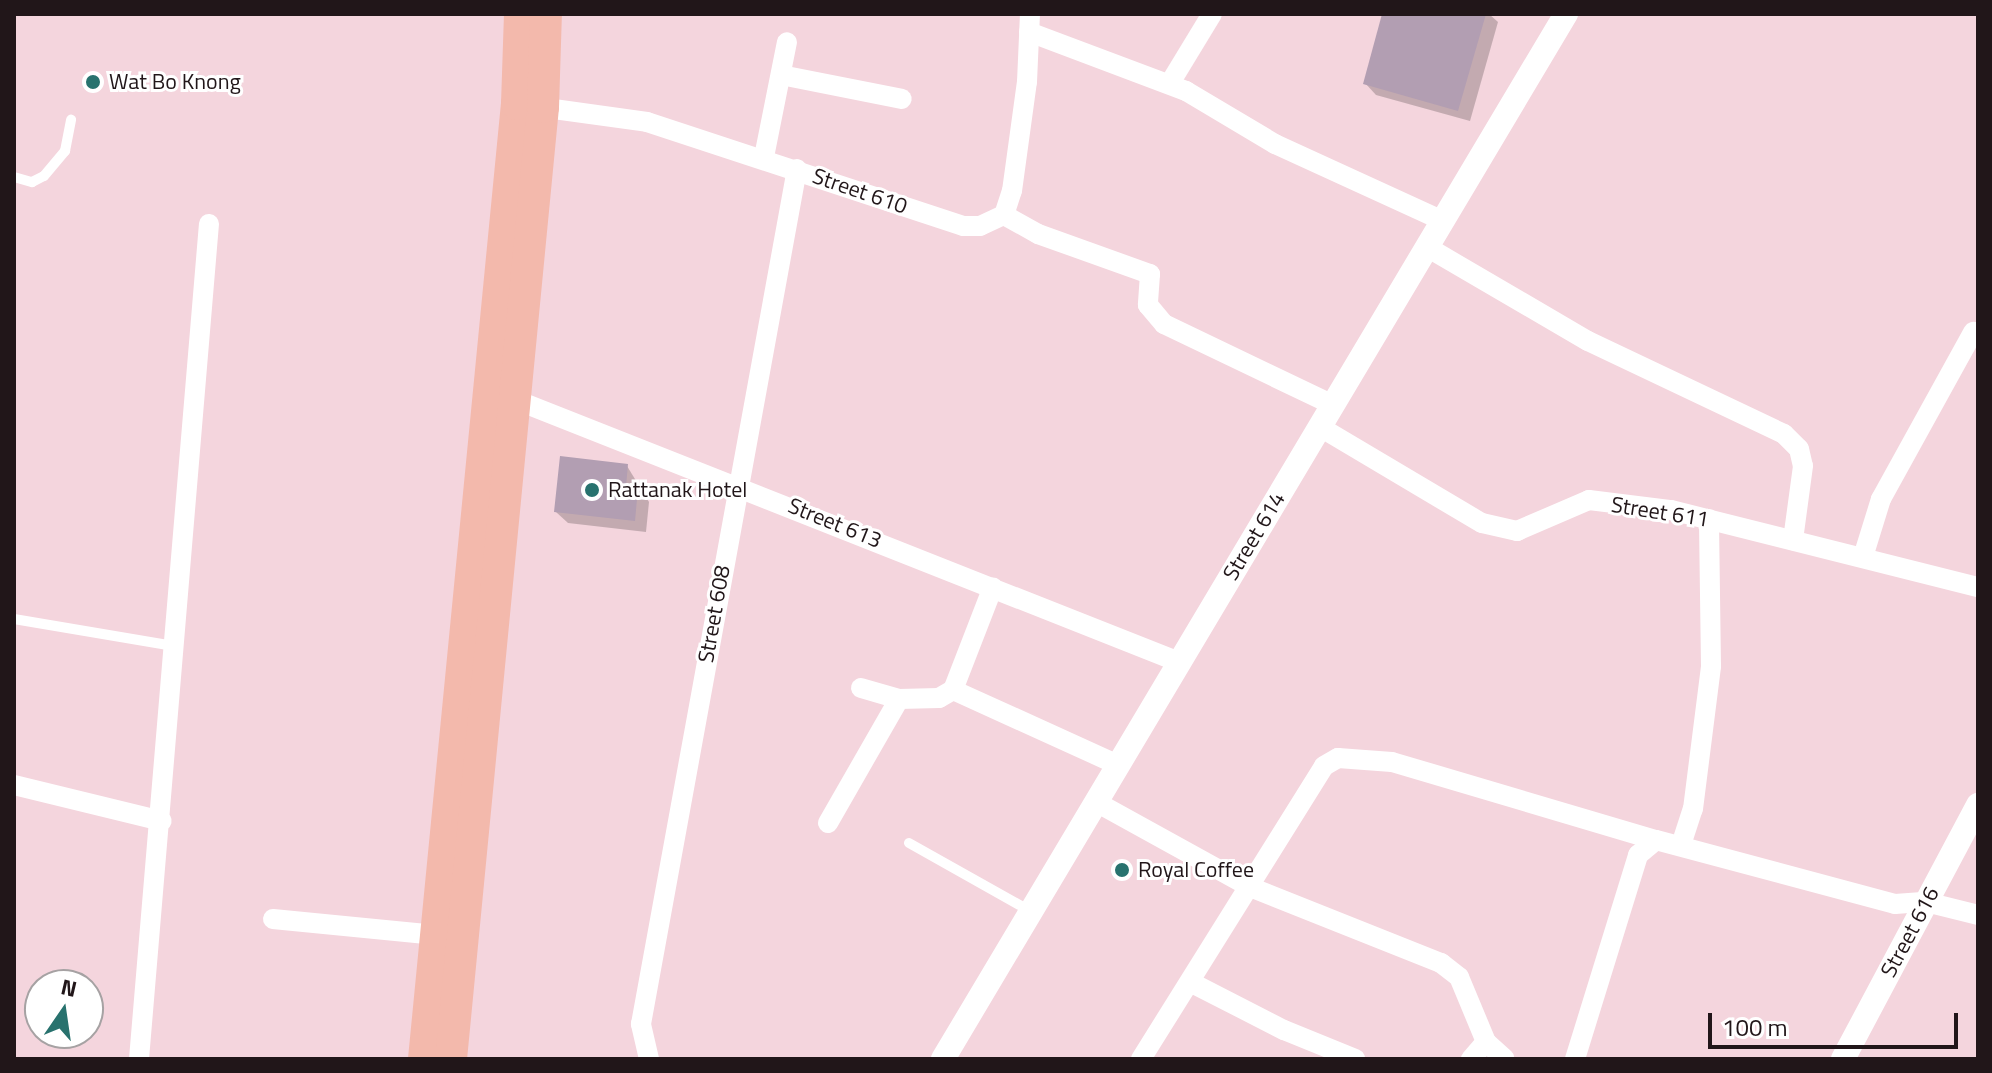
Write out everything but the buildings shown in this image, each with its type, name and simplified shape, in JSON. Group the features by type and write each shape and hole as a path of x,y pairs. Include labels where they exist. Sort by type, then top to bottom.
{"main road":[{"path":"520,14 530,106"},
{"path":"451,1059 502,394 530,106 546,14"},
{"path":"424,1059 436,935 502,394"}],"street":[{"path":"1170,83 1212,14"},
{"name":"Street 614","path":"943,1059 1566,14"},
{"path":"1333,405 1164,324 1148,305 1150,274 1038,234 1004,215 1027,82 1030,23 1170,83 1275,144 1443,221"},
{"path":"764,157 787,42"},
{"path":"781,75 902,99"},
{"name":"Street 610","path":"530,106 647,122 764,157 963,226 980,226 1004,215"},
{"name":"Street 608","path":"649,1059 641,1024 737,483 797,169"},
{"path":"139,1059 162,821 209,224"},
{"path":"1427,247 1588,341 1784,434 1799,449 1803,466 1793,540"},
{"path":"1863,557 1881,499 1973,332"},
{"name":"Street 613","path":"502,394 737,483 1179,662"},
{"name":"Street 611","path":"1320,427 1482,523 1517,531 1589,500 1709,519 1978,587"},
{"path":"1681,845 1693,809 1711,666 1709,519"},
{"path":"861,688 899,699 939,698 953,690 993,587"},
{"path":"953,690 1118,765"},
{"path":"828,823 899,699"},
{"path":"1141,1059 1324,766 1338,758 1392,762 1656,840 1895,904 1926,902 1978,915"},
{"path":"14,785 162,821"},
{"path":"1096,802 1250,887 1441,963 1459,977 1486,1042 1505,1059"},
{"name":"Street 616","path":"1843,1059 1978,805"},
{"path":"1575,1059 1638,855 1656,840"},
{"path":"273,919 436,935"},
{"path":"1190,982 1355,1059"},
{"path":"1471,1059 1486,1042"}],"lane":[{"path":"14,177 32,182 44,176 65,151 71,120"},
{"path":"14,619 176,646"},
{"path":"909,843 1031,912"}],"place":[{"name":"Wat Bo Knong","path":"93,82"},
{"name":"Rattanak Hotel","path":"592,490"},
{"name":"Royal Coffee","path":"1122,870"}]}
